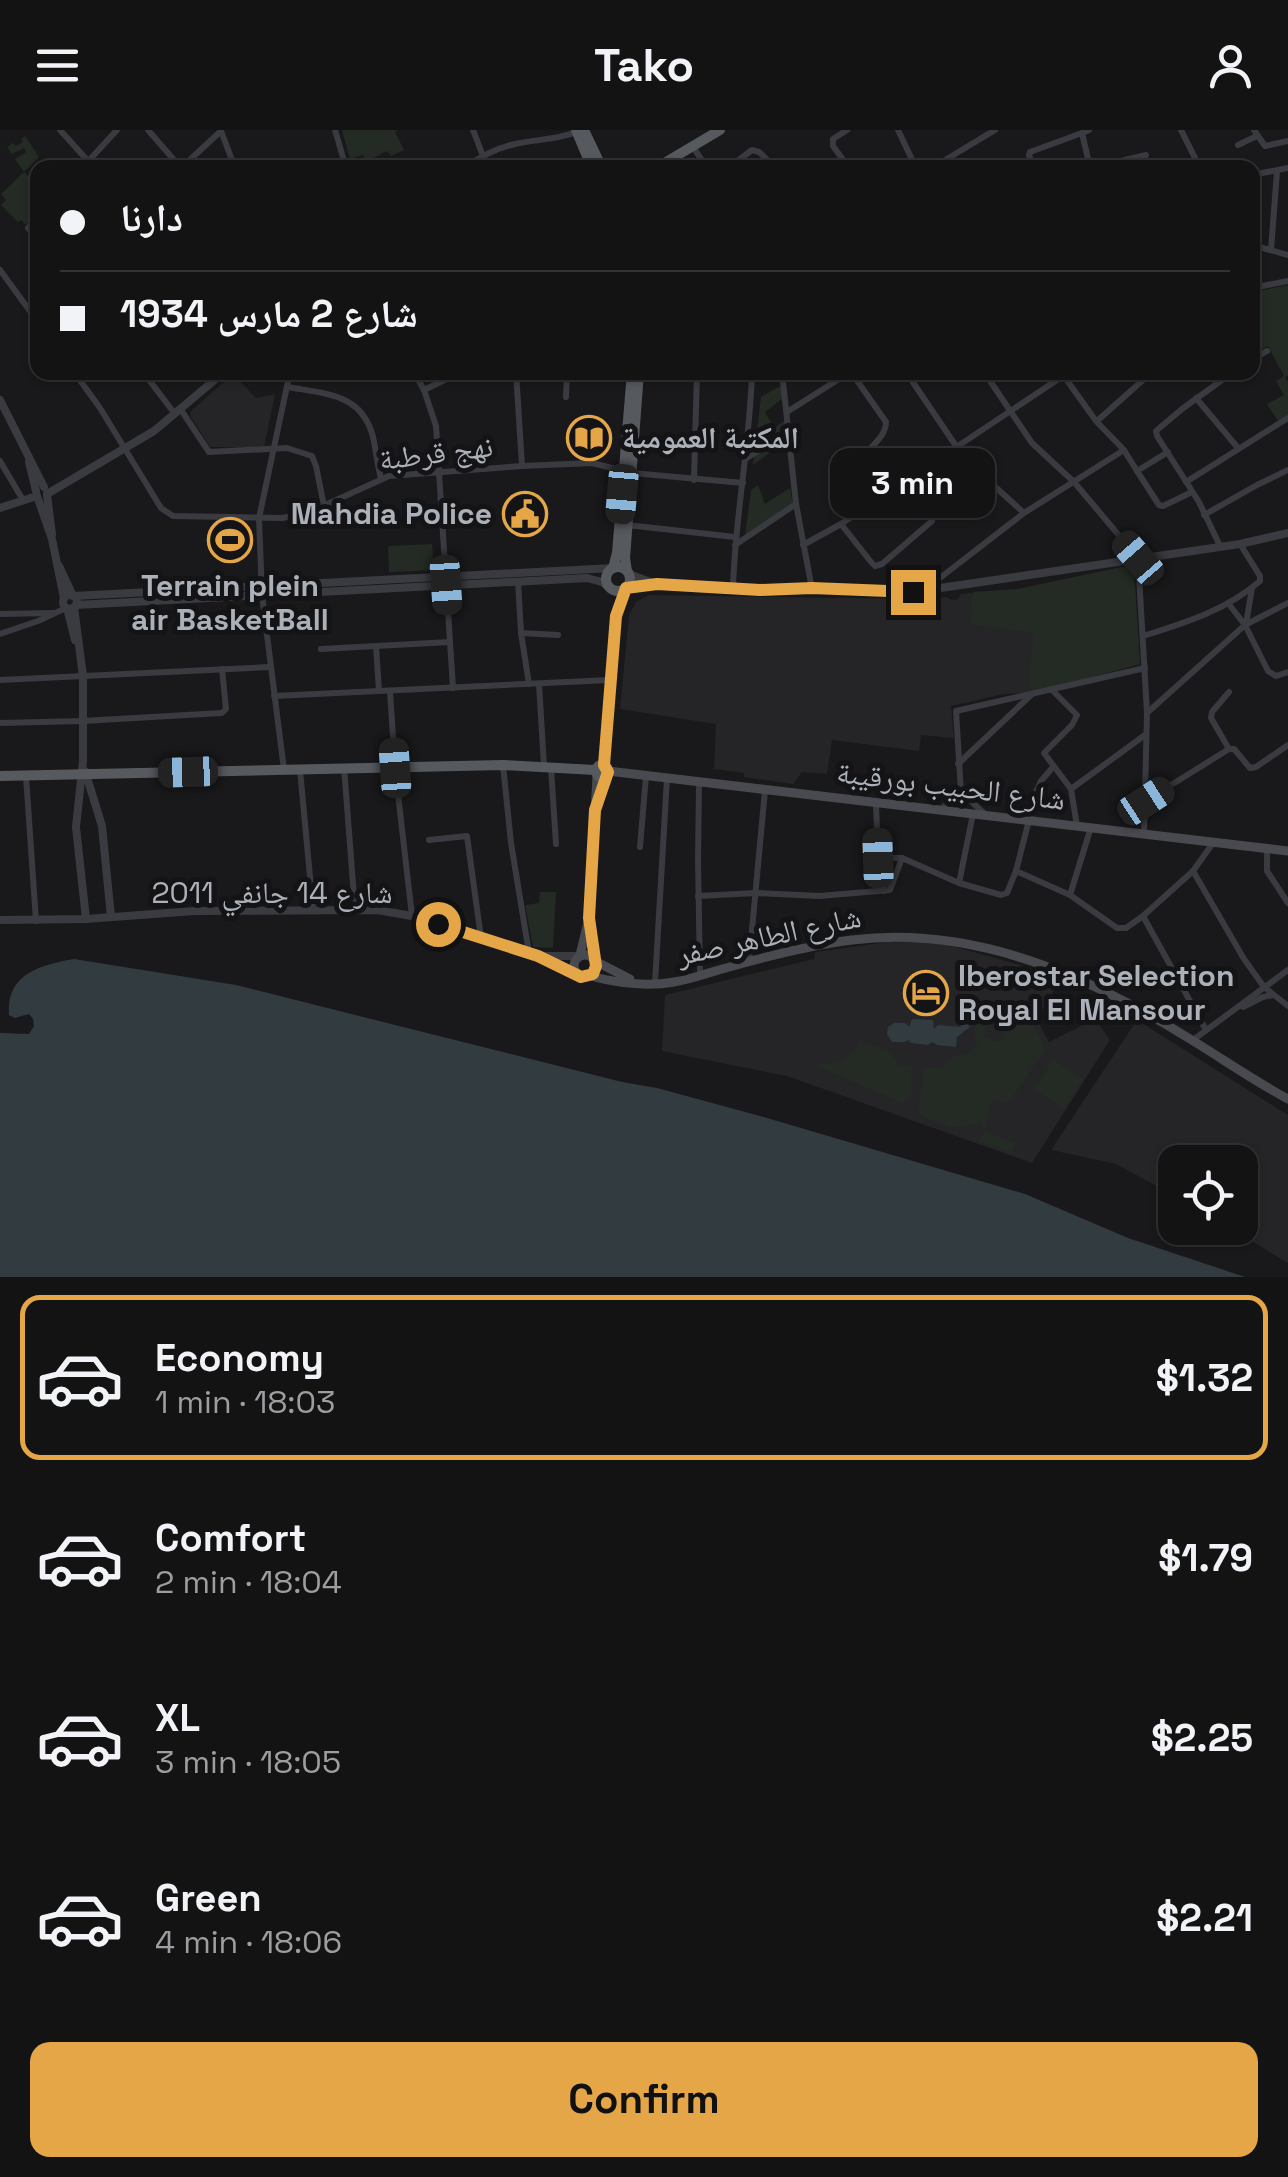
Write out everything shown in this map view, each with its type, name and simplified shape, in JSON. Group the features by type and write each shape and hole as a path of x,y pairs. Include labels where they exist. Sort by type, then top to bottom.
{"main road":[{"path":"579,130 589,160"},
{"path":"579,130 597,160"},
{"path":"670,160 720,130"},
{"path":"628,472 632,380"},
{"path":"589,918 596,970 581,977 574,964 580,956 589,918 595,810 616,616 630,582 624,524 638,380"},
{"path":"616,616 607,574 624,524"},
{"path":"612,568 620,567 628,573"},
{"path":"609,587 617,592 626,589"},
{"name":"شارع الحبيب بورقيبة","path":"0,776 344,767 547,767 668,777 1288,851"},
{"name":"شارع الطاهر صفر","path":"590,976 655,984 820,945 890,936 952,941 1012,955 1074,976 1194,1040 1288,1099"},
{"path":"580,956 590,955 595,960"},
{"name":"شارع الطاهر صفر","path":"595,960 642,984"}],"street":[{"path":"60,130 88,160 117,130"},
{"path":"148,130 174,160"},
{"path":"189,160 221,130 233,160"},
{"path":"334,130 343,160"},
{"path":"473,130 483,156"},
{"path":"476,160 514,144 561,138 579,130"},
{"path":"843,160 832,146 834,138 847,130"},
{"path":"898,130 912,160"},
{"path":"945,160 995,130"},
{"path":"1182,130 1196,160"},
{"path":"1031,160 1030,152 1086,131 1089,160"},
{"path":"1238,145 1256,133 1265,146 1288,140"},
{"path":"693,147 702,160"},
{"path":"739,160 752,150 768,160"},
{"path":"1125,160 1146,155"},
{"path":"1260,174 1288,168"},
{"path":"1271,250 1277,171"},
{"path":"1260,247 1288,256"},
{"path":"0,270 30,311"},
{"path":"1260,286 1288,281"},
{"path":"1260,355 1267,350"},
{"path":"79,380 126,449"},
{"path":"150,380 209,452 288,448 312,456 324,506"},
{"path":"0,508 85,472 126,449 215,380"},
{"path":"284,770 262,590 259,518 289,380"},
{"path":"418,380 436,426 453,688"},
{"path":"424,390 445,380"},
{"path":"517,380 522,466"},
{"path":"566,380 566,397"},
{"path":"694,480 697,380"},
{"path":"733,588 734,541 746,459 751,380"},
{"path":"783,380 796,504 812,588"},
{"path":"787,412 837,380"},
{"path":"856,380 886,422 884,433 857,464 876,500"},
{"path":"911,380 956,446 1024,514"},
{"path":"989,380 1032,443 1074,482 1138,558 1147,713 1144,835"},
{"path":"804,545 1055,380"},
{"path":"1068,380 1096,422 1124,450 1159,505 1192,492"},
{"path":"1096,422 1143,380"},
{"path":"1220,546 1156,430 1222,380"},
{"path":"288,387 340,397 354,405 370,427 381,478"},
{"path":"1196,398 1238,448"},
{"path":"0,400 41,492 78,644 83,676 84,775 77,818 86,920"},
{"path":"1186,482 1288,418"},
{"path":"746,459 789,431"},
{"name":"نهج قرطبة","path":"126,449 161,508 173,516 300,515 381,478 522,466 592,463 628,472 742,483"},
{"path":"936,590 936,581 1024,514 1124,450"},
{"path":"1137,471 1168,452"},
{"path":"0,461 23,500"},
{"path":"1204,515 1288,470"},
{"path":"840,524 875,566 882,564 932,521 929,510 904,481"},
{"path":"624,524 734,541 796,504"},
{"path":"626,589 657,584 913,592 1240,544 1288,532"},
{"path":"1143,636 1228,603 1260,582 1240,544"},
{"path":"0,634 38,621 69,603 99,599 612,568"},
{"path":"628,573 657,584"},
{"path":"446,581 587,578 609,587"},
{"path":"518,581 520,633 530,684"},
{"path":"1246,626 1252,588"},
{"path":"1228,603 1246,626 1268,671 1276,676 1288,672"},
{"path":"1147,713 1246,626 1288,603"},
{"path":"0,614 54,613"},
{"path":"520,633 558,635"},
{"path":"322,649 450,642"},
{"path":"376,646 379,691"},
{"path":"0,680 270,667"},
{"path":"987,816 960,792 956,711 1145,668"},
{"path":"0,723 222,714 226,709 222,669"},
{"path":"274,696 611,680"},
{"path":"539,684 556,844"},
{"path":"1051,689 1077,715 1044,750 1053,768 1071,788 1077,826"},
{"path":"390,691 412,916"},
{"path":"1228,692 1211,718 1229,749"},
{"path":"958,764 1032,694"},
{"path":"1071,788 1146,734"},
{"path":"1146,801 1229,749 1234,749 1250,768 1288,745"},
{"path":"503,765 511,843 534,954"},
{"path":"344,767 355,910"},
{"path":"878,858 902,858 959,883 1004,895 1016,871 1036,790 1053,768"},
{"path":"300,769 314,909"},
{"path":"84,775 100,817 112,918"},
{"path":"640,847 646,775"},
{"path":"26,776 36,920"},
{"path":"655,984 668,777"},
{"path":"699,781 700,975"},
{"path":"749,962 766,790"},
{"path":"940,810 960,792"},
{"path":"876,804 878,858 887,891"},
{"path":"959,883 973,814"},
{"path":"77,818 100,817"},
{"path":"1070,894 1091,827"},
{"path":"429,840 467,836 481,938"},
{"path":"1016,871 1070,894 1117,928 1126,928 1193,871 1213,843"},
{"path":"1267,849 1267,871 1288,903"},
{"path":"887,891 902,858"},
{"path":"1193,871 1264,988 1288,1006"},
{"path":"698,896 820,896 887,891"},
{"name":"شارع 14 جانفي 2011","path":"0,920 86,920 195,911 377,910 412,916 534,954 576,974"},
{"path":"1142,916 1206,1030"},
{"name":"شارع 14 جانفي 2011","path":"534,954 580,956"},
{"path":"1194,1040 1288,970"},
{"path":"1220,1020 1274,995"}],"shaded area":[{"path":"342,130 398,130 395,132 404,150 391,156 387,151 370,160 363,155 350,159"},
{"path":"25,136 39,157 30,160 24,172 15,159 26,152 24,148 12,154 7,147 23,142"},
{"path":"24,172 30,178 30,220 26,225 1,205 6,200 1,194"},
{"path":"1288,285 1288,416 1278,421 1267,404 1284,395 1276,381 1284,376 1268,346 1260,351 1260,291"},
{"path":"226,380 239,380 256,398 275,394 264,447 210,447 190,412"},
{"path":"782,385 782,399 765,412 774,428 787,419 787,440 753,465 761,397"},
{"path":"758,485 765,504 790,488 793,505 745,536 751,490"},
{"path":"432,544 434,570 389,572 388,546"},
{"path":"1127,566 1134,570 1140,664 1032,693 1004,694 951,706 954,738 921,735 919,751 832,740 827,774 802,772 793,784 714,769 716,724 620,709 629,615 636,602 649,595 952,600 961,594 1018,589"},
{"path":"1127,566 1134,570 1140,664 1032,693 1028,680 1034,633 970,624 973,592 1018,589"},
{"path":"540,892 556,892 553,948 533,947 525,905 539,903"},
{"path":"888,942 956,947 1066,980 1052,993 1037,1020 1049,1042 1081,1026 1081,1013 1096,1020 1110,1040 1032,1163 787,1076 662,1051 665,995 814,959 815,952"},
{"path":"74,959 236,985 657,1088 1025,1194 1128,1238 1245,1277 0,1277 0,1033 29,1034 34,1026 29,1014 15,1018 9,1015 13,990 19,981 38,969"},
{"path":"977,1016 986,1029 984,1037 991,1042 1003,1040 1006,1028 1019,1020 1033,1023 1044,1046 1009,1103 992,1099 984,1131 1016,1143 1011,1153 980,1142 984,1132 981,1123 951,1128 918,1114 924,1068 943,1067 956,1055 971,1052 977,1044"},
{"path":"912,1019 933,1020 934,1029 938,1025 960,1027 965,1022 970,1027 957,1037 956,1047 908,1040 892,1042 888,1027 905,1023 909,1027"},
{"path":"1137,1020 1288,1115 1288,1263 1258,1245 1258,1145 1158,1145 1158,1187 1116,1164 1051,1150"},
{"path":"860,1042 887,1050 899,1065 912,1067 910,1097 904,1104 819,1067 843,1059"},
{"path":"1053,1060 1083,1079 1064,1108 1034,1089"}],"place":[{"name":"المكتبة العمومية","path":"589,438"},
{"name":"Mahdia Police","path":"525,514"},
{"name":"Terrain plein air BasketBall","path":"230,540"},
{"name":"Iberostar Selection Royal El Mansour","path":"926,993"}],"route":[{"path":"438,924 538,956 581,977 595,972 589,918 595,810 608,772 604,765 616,616 626,588 657,584 913,592"}]}
